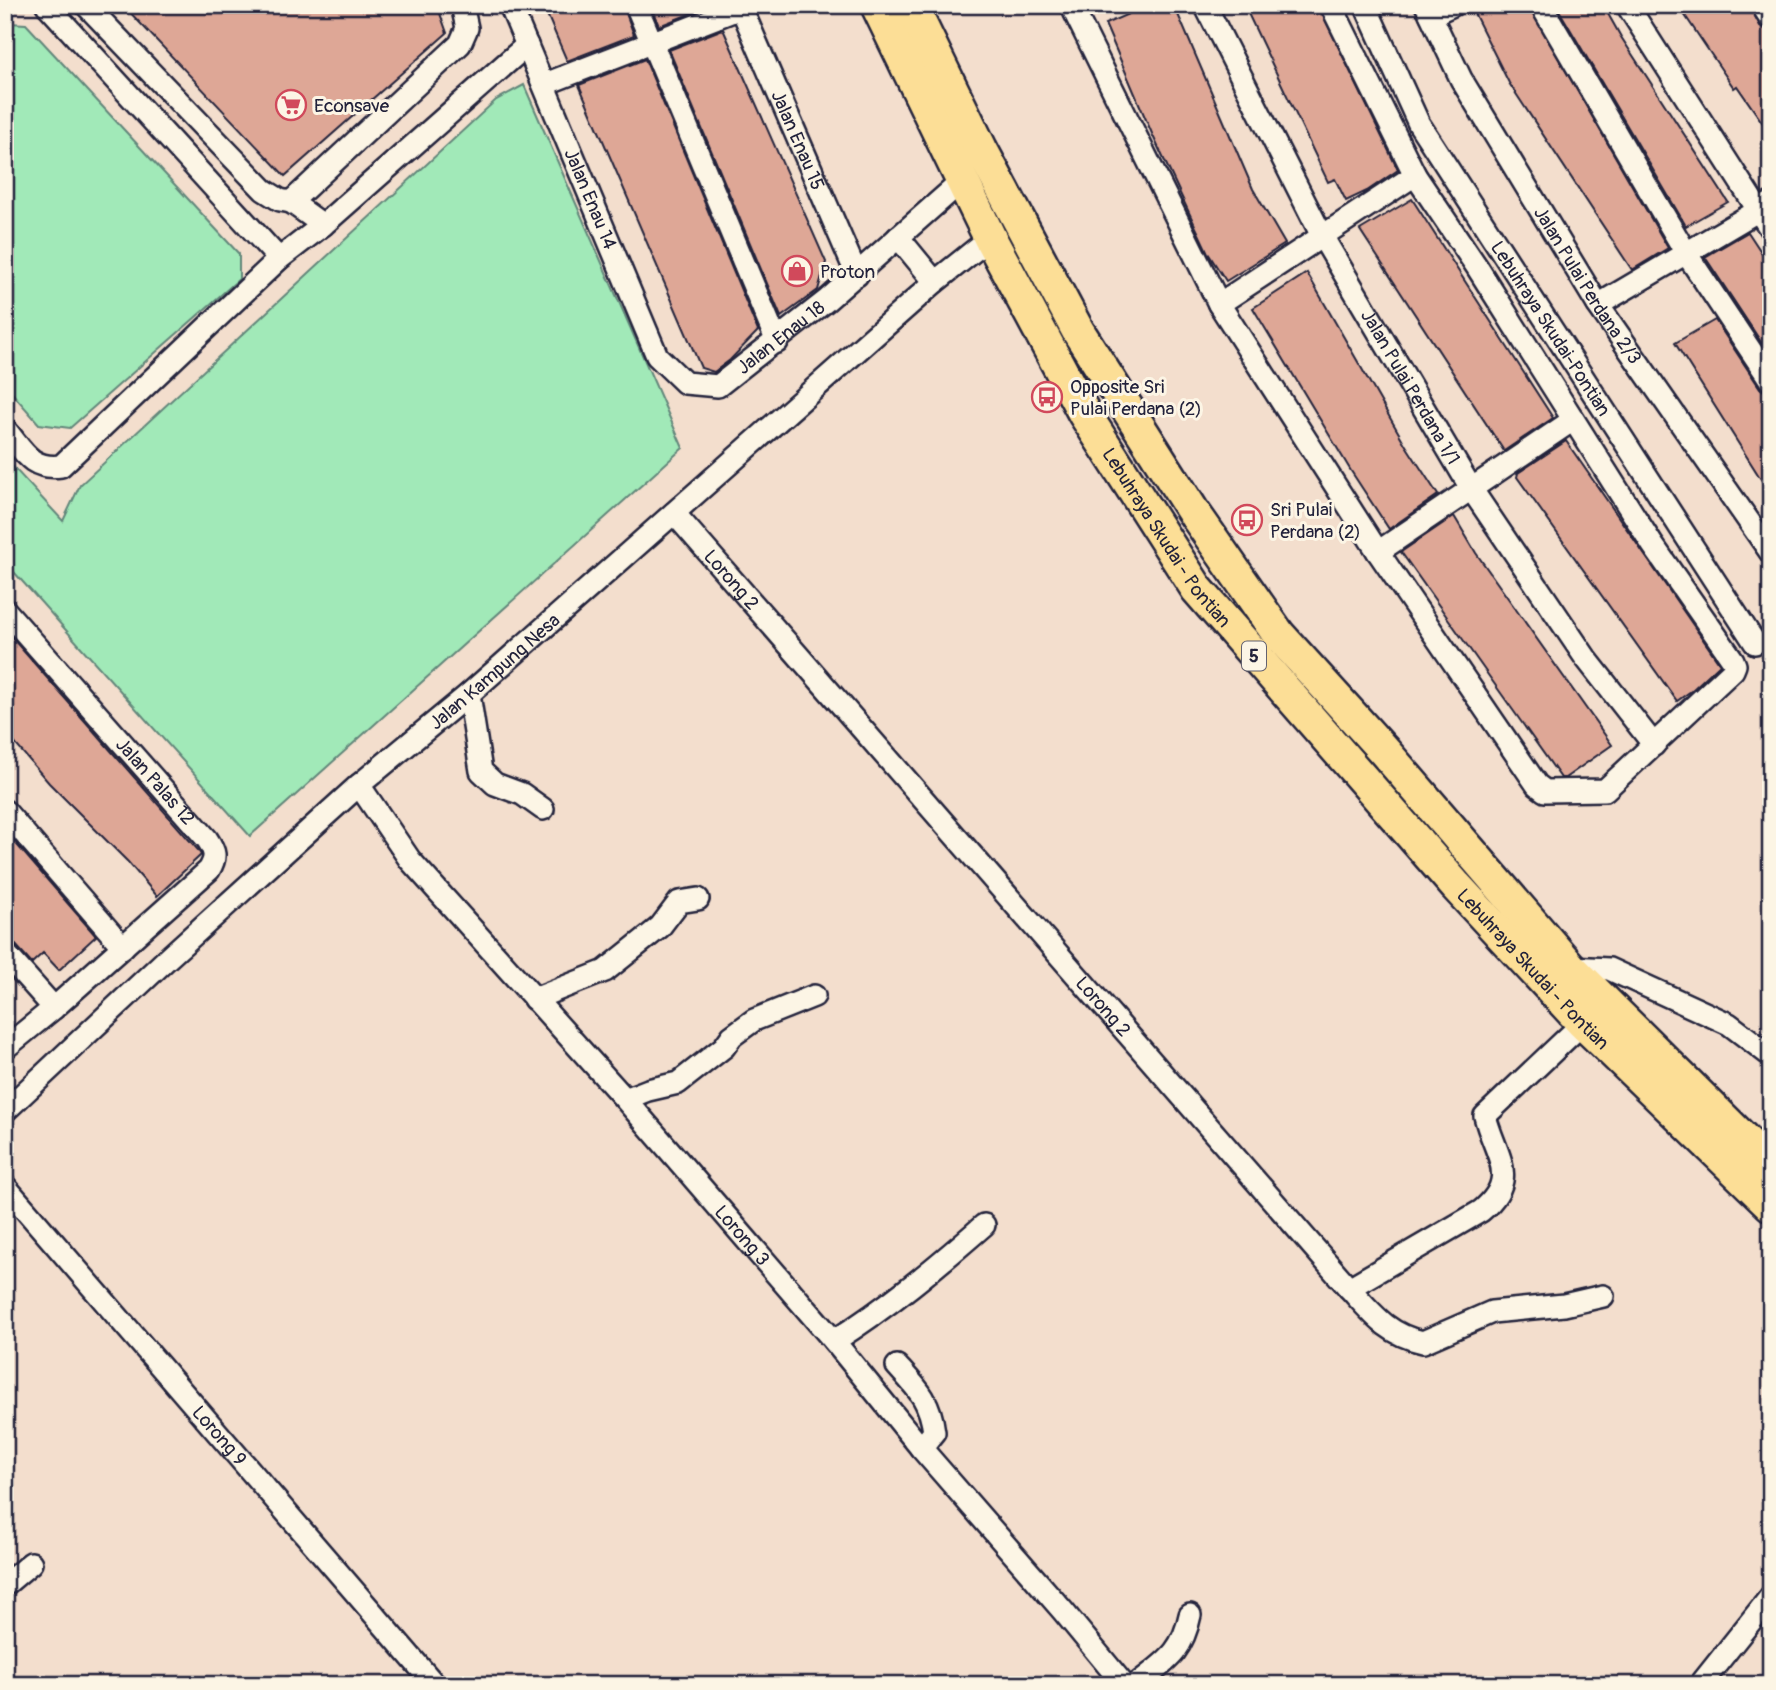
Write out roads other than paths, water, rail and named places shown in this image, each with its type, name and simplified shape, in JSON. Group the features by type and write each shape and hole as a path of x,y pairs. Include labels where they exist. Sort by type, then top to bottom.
{"highway":[{"name":"Lebuhraya Skudai - Pontian","path":"877,5 990,238 1084,413 1197,590 1421,847 1583,1023 1771,1205"},
{"name":"Lebuhraya Skudai - Pontian","path":"911,5 981,149 1078,331 1192,510 1279,635 1385,752 1570,967 1771,1166"}],"street":[{"path":"47,5 279,259"},
{"path":"86,5 264,190 279,200 291,202 323,225"},
{"path":"291,202 460,44 467,29 462,5"},
{"name":"Jalan Enau 14","path":"510,5 657,356 685,383"},
{"path":"636,5 777,342"},
{"name":"Jalan Pulai Perdana 1/1","path":"1205,5 1322,236 1472,489 1585,657 1654,745"},
{"path":"1078,8 1219,304 1378,552 1537,785 1545,791 1605,790 1735,665 1652,544 1477,267 1415,175 1331,5"},
{"name":"Lebuhraya Skudai-Pontian","path":"1365,5 1419,124 1755,643"},
{"path":"1429,10 1453,5"},
{"path":"1541,5 1686,253 1771,382"},
{"path":"1627,5 1764,206 1771,230"},
{"path":"1762,5 1771,19"},
{"path":"545,84 741,6"},
{"name":"Jalan Enau 15","path":"741,6 857,275"},
{"name":"Jalan Pulai Perdana 2/3","path":"1429,10 1461,79 1598,304 1771,553"},
{"path":"5,429 30,459 45,468 61,467 279,259 323,225 527,45"},
{"path":"1219,304 1415,175"},
{"name":"Jalan Enau 18","path":"685,383 718,386 777,342 857,275 962,181"},
{"path":"1598,304 1764,206"},
{"path":"898,237 935,282"},
{"name":"Jalan Kampung Nesa","path":"5,1111 168,958 359,785 469,694 935,282 990,238"},
{"path":"1378,552 1573,420"},
{"name":"Lorong 2","path":"674,513 1349,1289 1385,1327 1410,1340 1423,1342 1492,1312 1564,1305 1603,1296"},
{"name":"Jalan Palas 12","path":"5,610 215,852 214,862 209,870 5,1048"},
{"path":"469,694 481,771 495,784 522,794 543,809"},
{"name":"Lorong 3","path":"359,785 410,860 625,1100 834,1341 921,1448 1124,1685"},
{"path":"5,811 123,947"},
{"path":"534,999 605,971 660,927 679,902 698,899"},
{"path":"5,953 54,1008"},
{"path":"1570,967 1609,969 1729,1024 1771,1056"},
{"path":"625,1100 648,1090 677,1083 754,1020 814,996"},
{"path":"1349,1289 1481,1211 1494,1200 1501,1186 1504,1168 1485,1116 1583,1023"},
{"name":"Lorong 9","path":"5,1186 435,1685"},
{"path":"834,1341 928,1274 984,1225"},
{"path":"898,1366 924,1395 932,1416 934,1432 921,1448"},
{"path":"5,1585 31,1563"},
{"path":"1700,1685 1771,1597"},
{"path":"1136,1685 1175,1653 1186,1635 1191,1615"}],"place":[{"name":"Econsave","path":"291,105"},
{"name":"Proton","path":"797,271"},
{"name":"Opposite Sri Pulai Perdana (2)","path":"1047,397"},
{"name":"Sri Pulai Perdana (2)","path":"1247,520"}]}
